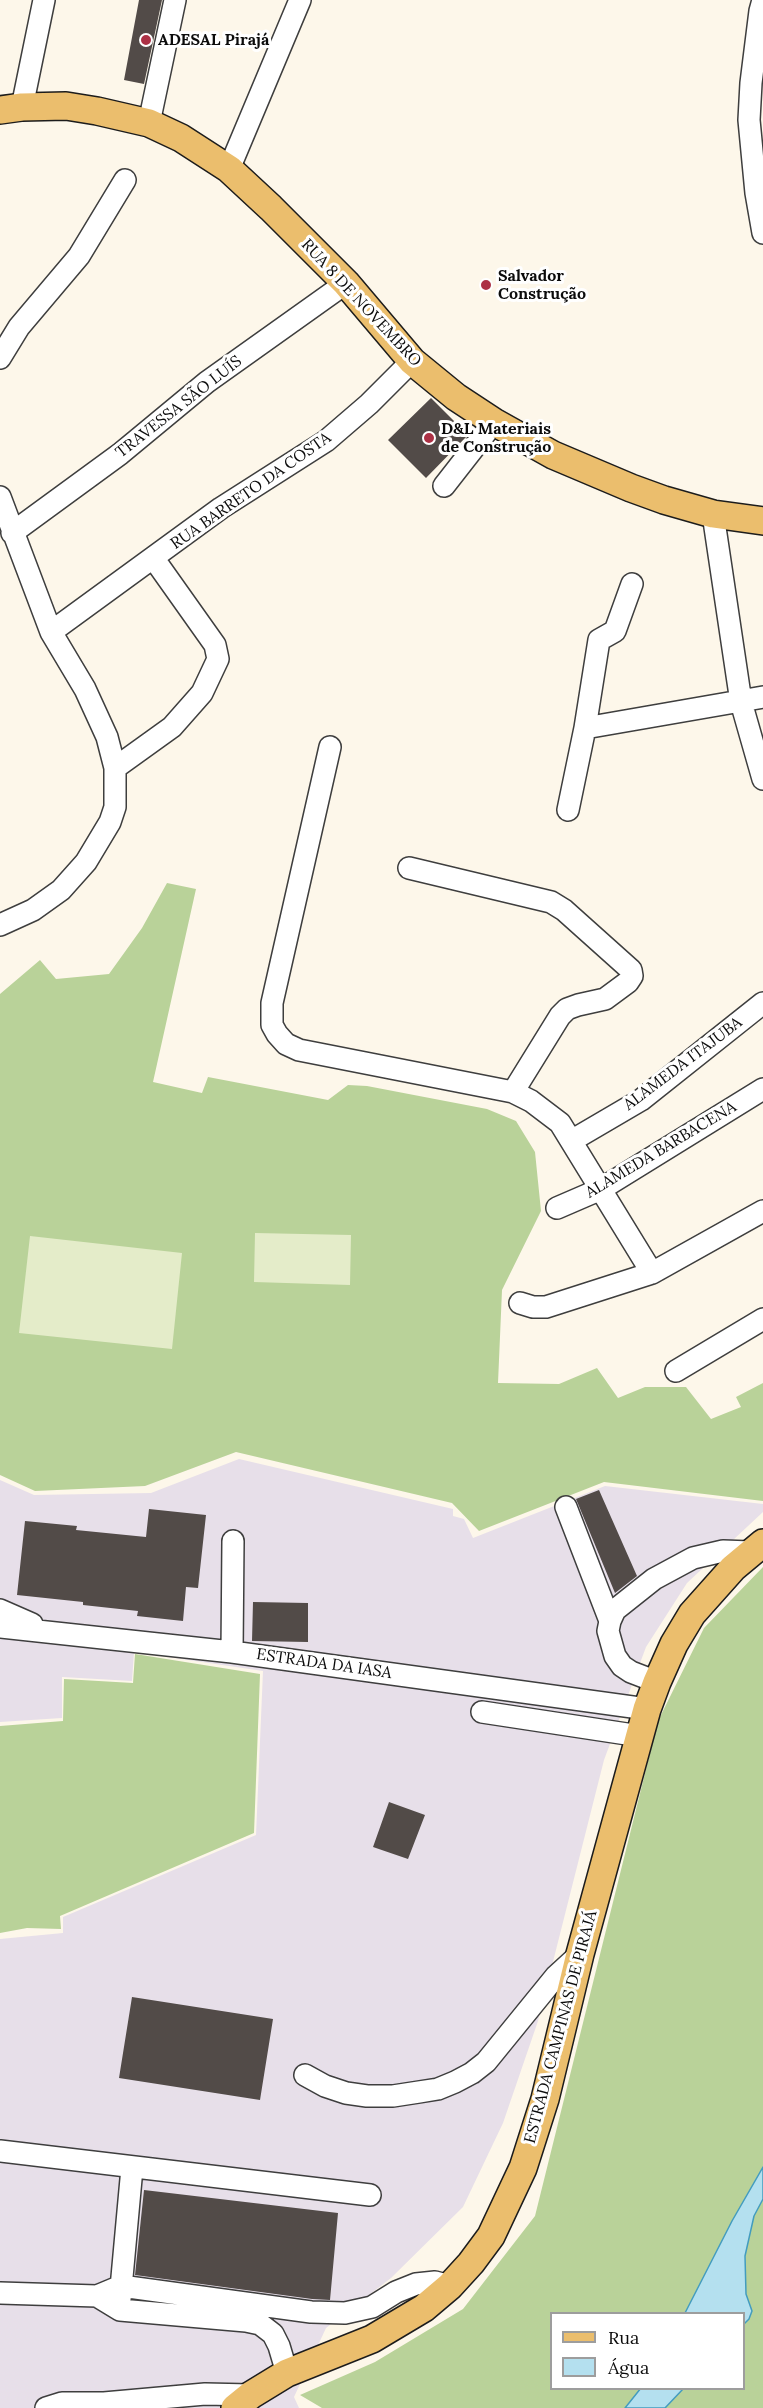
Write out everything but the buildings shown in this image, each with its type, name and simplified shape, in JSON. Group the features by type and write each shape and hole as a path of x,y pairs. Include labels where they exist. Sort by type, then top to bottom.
{"main road":[{"name":"RUA 8 DE NOVEMBRO","path":"11,108 66,106 122,115 149,123 181,138 229,169 346,283 412,361 456,397 494,422 554,455 620,483 664,500 713,514 763,521"},
{"name":"ESTRADA CAMPINAS DE PIRAJÁ","path":"243,2401 287,2373 372,2339 424,2308 450,2286 491,2236 523,2168 545,2099 580,1954 647,1709 657,1682 674,1644 692,1614 715,1586 757,1547"}],"street":[{"path":"11,108 44,0"},
{"path":"149,123 175,0"},
{"path":"229,169 300,0"},
{"path":"763,0 759,11 749,120 756,193 763,233"},
{"path":"0,358 19,327 79,256 125,180"},
{"name":"TRAVESSA SÃO LUÍS","path":"12,533 120,454 207,382 346,283"},
{"name":"RUA BARRETO DA COSTA","path":"51,632 221,508 326,441 369,404 412,361"},
{"path":"444,486 494,422"},
{"path":"0,497 51,632 85,688 107,738 115,768 114,807 110,822 86,862 61,890 33,909 0,925"},
{"path":"713,514 741,702 763,779"},
{"path":"115,768 172,727 202,693 218,658 215,645 154,559"},
{"path":"568,810 585,728 599,640 615,631 632,584"},
{"path":"585,728 763,697"},
{"path":"330,747 272,1003 272,1025 277,1034 286,1044 299,1050 513,1092 531,1101 560,1123 652,1273"},
{"path":"409,868 551,902 564,909 631,970 632,976 628,982 605,999 567,1009 560,1016 513,1092"},
{"name":"ALAMEDA ITAJUBA","path":"571,1140 641,1100 763,1003"},
{"name":"ALAMEDA BARBACENA","path":"557,1208 601,1188 763,1089"},
{"path":"520,1303 533,1307 546,1307 652,1273 763,1211"},
{"path":"676,1371 763,1319"},
{"path":"566,1507 610,1620"},
{"path":"232,1652 233,1541"},
{"path":"657,1682 622,1666 610,1644 608,1631 615,1610 633,1594 679,1564 710,1552 757,1547"},
{"path":"0,1610 52,1633"},
{"name":"ESTRADA DA IASA","path":"0,1627 232,1652 647,1709"},
{"path":"482,1712 640,1736"},
{"path":"305,2075 325,2086 346,2093 367,2096 393,2096 438,2089 455,2082 486,2062 556,1977 580,1954"},
{"path":"0,2151 370,2195"},
{"path":"120,2310 120,2286 132,2168"},
{"path":"0,2293 97,2296 120,2286 311,2312 345,2313 372,2307 396,2292 416,2284 435,2282 450,2286"},
{"path":"97,2296 120,2310 246,2320 260,2324 273,2334 287,2373"},
{"path":"46,2408 62,2403 104,2403 205,2394 243,2401"}],"shaded area":[{"path":"239,1459 453,1509 453,1516 464,1519 473,1538 605,1486 763,1504 763,1512 687,1583 646,1647 604,1760 538,2021 503,2123 463,2207 391,2278 326,2328 294,2397 299,2408 0,2408 0,1939 63,1933 63,1917 256,1835 263,1671 134,1652 132,1681 62,1677 62,1718 0,1722 0,1480 34,1495 151,1493"}],"green space":[{"path":"167,883 196,889 153,1082 202,1093 208,1077 328,1100 348,1085 367,1086 487,1109 516,1121 535,1152 541,1211 502,1290 498,1383 559,1384 597,1368 618,1398 645,1387 686,1387 711,1419 741,1407 736,1397 763,1383 763,1501 604,1482 479,1531 452,1503 236,1452 145,1486 35,1491 0,1475 0,994 40,960 56,979 109,974 142,928"},
{"path":"255,1233 351,1235 350,1285 254,1282"},
{"path":"30,1236 182,1253 172,1349 19,1333"},
{"path":"763,1567 763,2408 322,2408 300,2395 375,2362 463,2309 535,2216 658,1721 704,1628"},
{"path":"135,1654 260,1674 254,1833 60,1916 61,1929 27,1928 0,1933 0,1726 63,1721 64,1679 133,1683"}],"water":[{"path":"763,2167 763,2199 754,2216 745,2256 746,2294 752,2311 745,2323 745,2312 686,2312 732,2221"},
{"path":"639,2390 682,2390 665,2408 625,2408"}],"place":[{"name":"ADESAL Pirajá","path":"146,40"},
{"name":"Salvador Construção","path":"486,285"},
{"name":"D&L Materiais de Construção","path":"429,438"}]}
